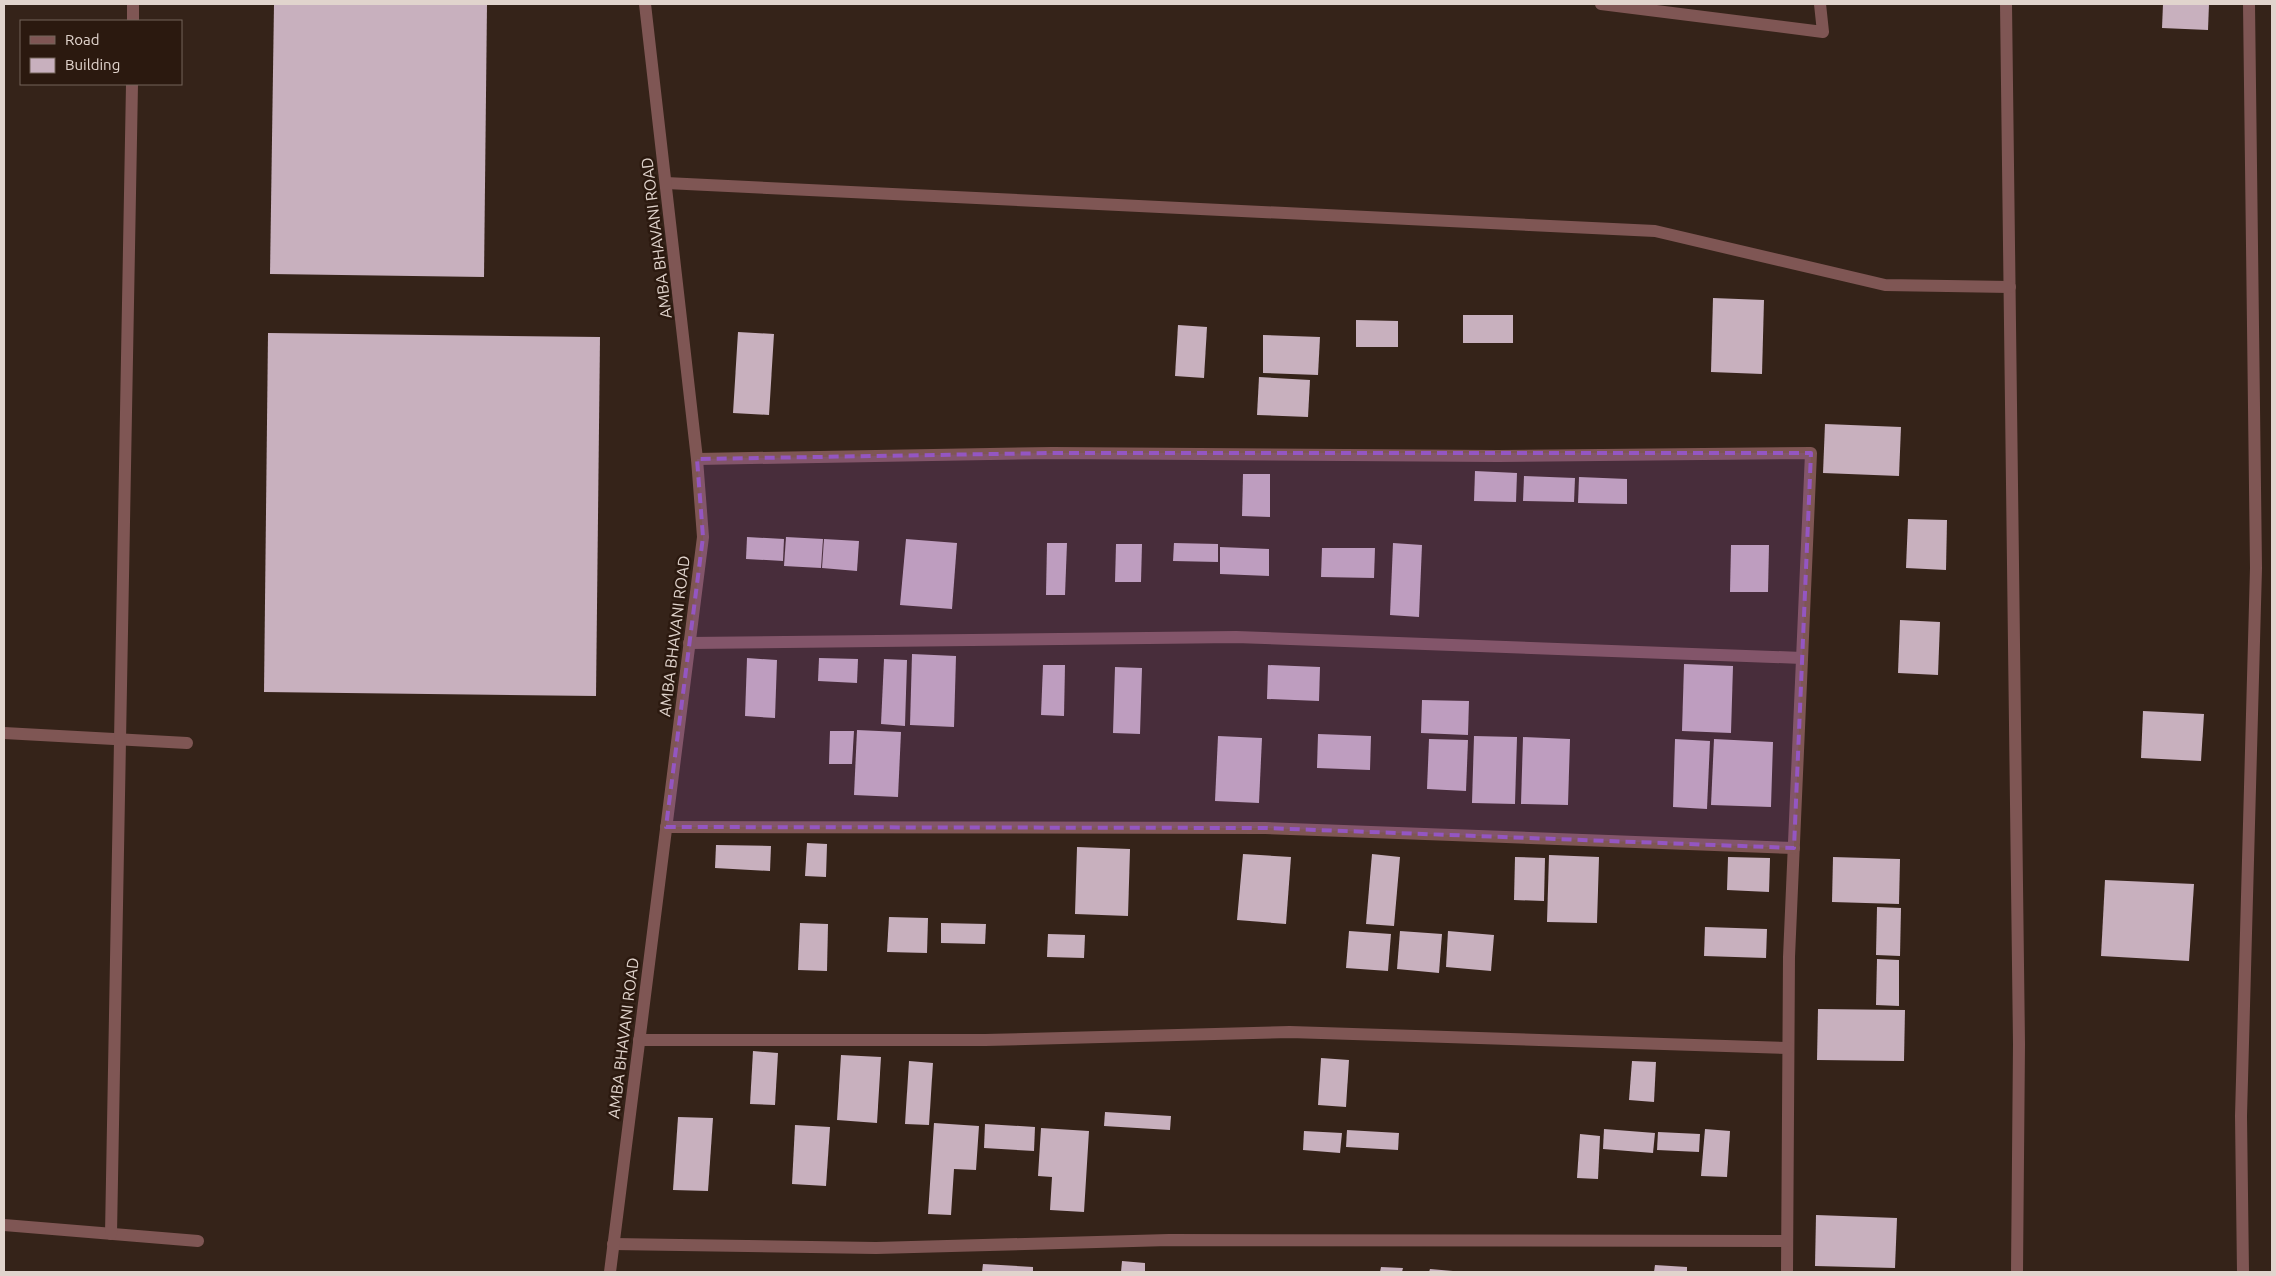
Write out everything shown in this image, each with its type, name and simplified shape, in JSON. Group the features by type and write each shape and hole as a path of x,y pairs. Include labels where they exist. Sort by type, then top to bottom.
{"street":[{"path":"133,4 133,20"},
{"name":"AMBA BHAVANI ROAD","path":"610,1272 703,537 697,459 645,4"},
{"path":"1601,4 1823,32 1820,4"},
{"path":"2006,4 2019,1044 2017,1272"},
{"path":"2243,1272 2241,1116 2256,568 2249,4"},
{"path":"111,1234 132,85"},
{"path":"666,183 1655,230 1885,285 2010,287"},
{"path":"697,459 1053,453 1508,456 1811,453 1789,957 1787,1272"},
{"path":"689,643 1236,637 1802,658"},
{"path":"4,734 187,743"},
{"path":"666,827 1265,828 1794,848"},
{"path":"639,1040 985,1040 1290,1032 1788,1048"},
{"path":"4,1225 198,1241"},
{"path":"613,1244 876,1248 1169,1240 1787,1241"}],"highlighted area":[{"path":"1053,453 1811,453 1794,848 1265,828 666,827 703,537 697,459"}],"building":[{"path":"274,4 487,4 484,277 270,274"},
{"path":"2163,4 2209,4 2208,30 2162,28"},
{"path":"1713,298 1764,300 1762,374 1711,372"},
{"path":"1463,315 1513,315 1513,343 1463,343"},
{"path":"1356,320 1398,321 1398,347 1356,347"},
{"path":"1178,325 1207,327 1204,378 1175,376"},
{"path":"738,332 774,334 769,415 733,413"},
{"path":"268,333 600,337 596,696 264,692"},
{"path":"1263,335 1320,337 1318,375 1263,373"},
{"path":"1259,377 1310,380 1308,417 1257,415"},
{"path":"1825,424 1901,427 1899,476 1823,473"},
{"path":"1475,471 1517,473 1516,502 1474,501"},
{"path":"1243,474 1270,474 1270,517 1242,516"},
{"path":"1524,476 1575,478 1574,502 1523,501"},
{"path":"1579,477 1627,479 1627,504 1578,503"},
{"path":"1908,519 1947,520 1946,570 1906,568"},
{"path":"747,537 784,539 783,561 746,559"},
{"path":"786,537 823,539 821,568 784,566"},
{"path":"824,539 859,541 857,571 822,568"},
{"path":"906,539 957,543 952,609 900,605"},
{"path":"1047,543 1067,543 1065,595 1046,595"},
{"path":"1174,543 1218,544 1218,562 1173,561"},
{"path":"1393,543 1422,545 1419,617 1390,615"},
{"path":"1116,544 1142,544 1141,582 1115,582"},
{"path":"1731,545 1769,545 1768,592 1730,592"},
{"path":"1220,547 1269,549 1269,576 1220,574"},
{"path":"1322,548 1375,548 1374,578 1321,577"},
{"path":"1900,620 1940,622 1938,675 1898,673"},
{"path":"912,654 956,656 954,727 910,725"},
{"path":"747,658 777,660 775,718 745,716"},
{"path":"819,658 858,659 857,683 818,681"},
{"path":"884,659 907,660 905,726 881,724"},
{"path":"1684,664 1733,666 1731,733 1682,731"},
{"path":"1043,665 1065,665 1064,716 1041,715"},
{"path":"1268,665 1320,667 1319,701 1267,699"},
{"path":"1115,667 1142,668 1140,734 1113,733"},
{"path":"1422,700 1469,701 1468,735 1421,733"},
{"path":"2143,711 2204,714 2201,761 2141,758"},
{"path":"857,730 901,732 898,797 854,795"},
{"path":"830,731 854,731 852,764 829,764"},
{"path":"1318,734 1371,736 1370,770 1317,768"},
{"path":"1218,736 1262,738 1259,803 1215,801"},
{"path":"1474,736 1517,737 1515,804 1472,803"},
{"path":"1523,737 1570,739 1568,805 1521,804"},
{"path":"1429,739 1468,740 1466,791 1427,789"},
{"path":"1675,739 1710,741 1707,809 1673,807"},
{"path":"1714,739 1773,742 1771,807 1711,805"},
{"path":"807,843 827,844 826,877 805,876"},
{"path":"716,845 771,846 770,871 715,868"},
{"path":"1077,847 1130,849 1128,916 1075,914"},
{"path":"1243,854 1291,857 1286,924 1237,920"},
{"path":"1372,854 1400,857 1394,926 1366,924"},
{"path":"1549,855 1599,857 1597,923 1547,922"},
{"path":"1515,857 1545,858 1544,901 1514,900"},
{"path":"1728,857 1770,858 1769,892 1727,890"},
{"path":"1833,857 1900,859 1899,904 1832,902"},
{"path":"2105,880 2194,884 2189,961 2101,956"},
{"path":"1877,907 1901,908 1900,956 1876,955"},
{"path":"889,917 928,918 927,953 887,952"},
{"path":"800,923 828,924 827,971 798,970"},
{"path":"941,923 986,924 985,944 941,943"},
{"path":"1705,927 1767,929 1766,958 1704,956"},
{"path":"1349,931 1391,934 1388,971 1346,968"},
{"path":"1400,931 1442,934 1439,973 1397,969"},
{"path":"1448,931 1494,935 1491,971 1446,967"},
{"path":"1048,934 1085,935 1084,958 1047,957"},
{"path":"1877,959 1899,960 1899,1006 1876,1005"},
{"path":"1818,1009 1905,1010 1904,1061 1817,1060"},
{"path":"753,1051 778,1053 775,1105 750,1104"},
{"path":"841,1055 881,1057 877,1123 837,1120"},
{"path":"1321,1058 1349,1060 1346,1107 1318,1105"},
{"path":"909,1061 933,1063 929,1125 905,1124"},
{"path":"1632,1061 1656,1062 1654,1102 1629,1100"},
{"path":"1105,1112 1171,1116 1170,1130 1104,1126"},
{"path":"678,1117 713,1118 708,1191 673,1190"},
{"path":"934,1123 979,1126 976,1170 954,1169 951,1215 928,1214"},
{"path":"985,1124 1035,1127 1034,1151 984,1148"},
{"path":"795,1125 830,1127 826,1186 792,1184"},
{"path":"1041,1128 1089,1131 1084,1212 1050,1210 1052,1177 1038,1176"},
{"path":"1604,1129 1655,1133 1653,1153 1603,1149"},
{"path":"1705,1129 1730,1131 1727,1177 1701,1176"},
{"path":"1347,1130 1399,1133 1398,1150 1346,1147"},
{"path":"1304,1131 1342,1133 1340,1153 1303,1150"},
{"path":"1658,1132 1700,1134 1699,1152 1657,1150"},
{"path":"1580,1134 1600,1136 1598,1179 1577,1178"},
{"path":"1816,1215 1897,1218 1895,1268 1815,1266"},
{"path":"1122,1261 1145,1263 1145,1272 1121,1272"},
{"path":"983,1264 1033,1267 1033,1272 982,1272"},
{"path":"1655,1265 1687,1267 1687,1272 1654,1272"},
{"path":"1381,1267 1403,1268 1402,1272 1380,1272"},
{"path":"1430,1269 1453,1271 1453,1272 1429,1272"}]}
